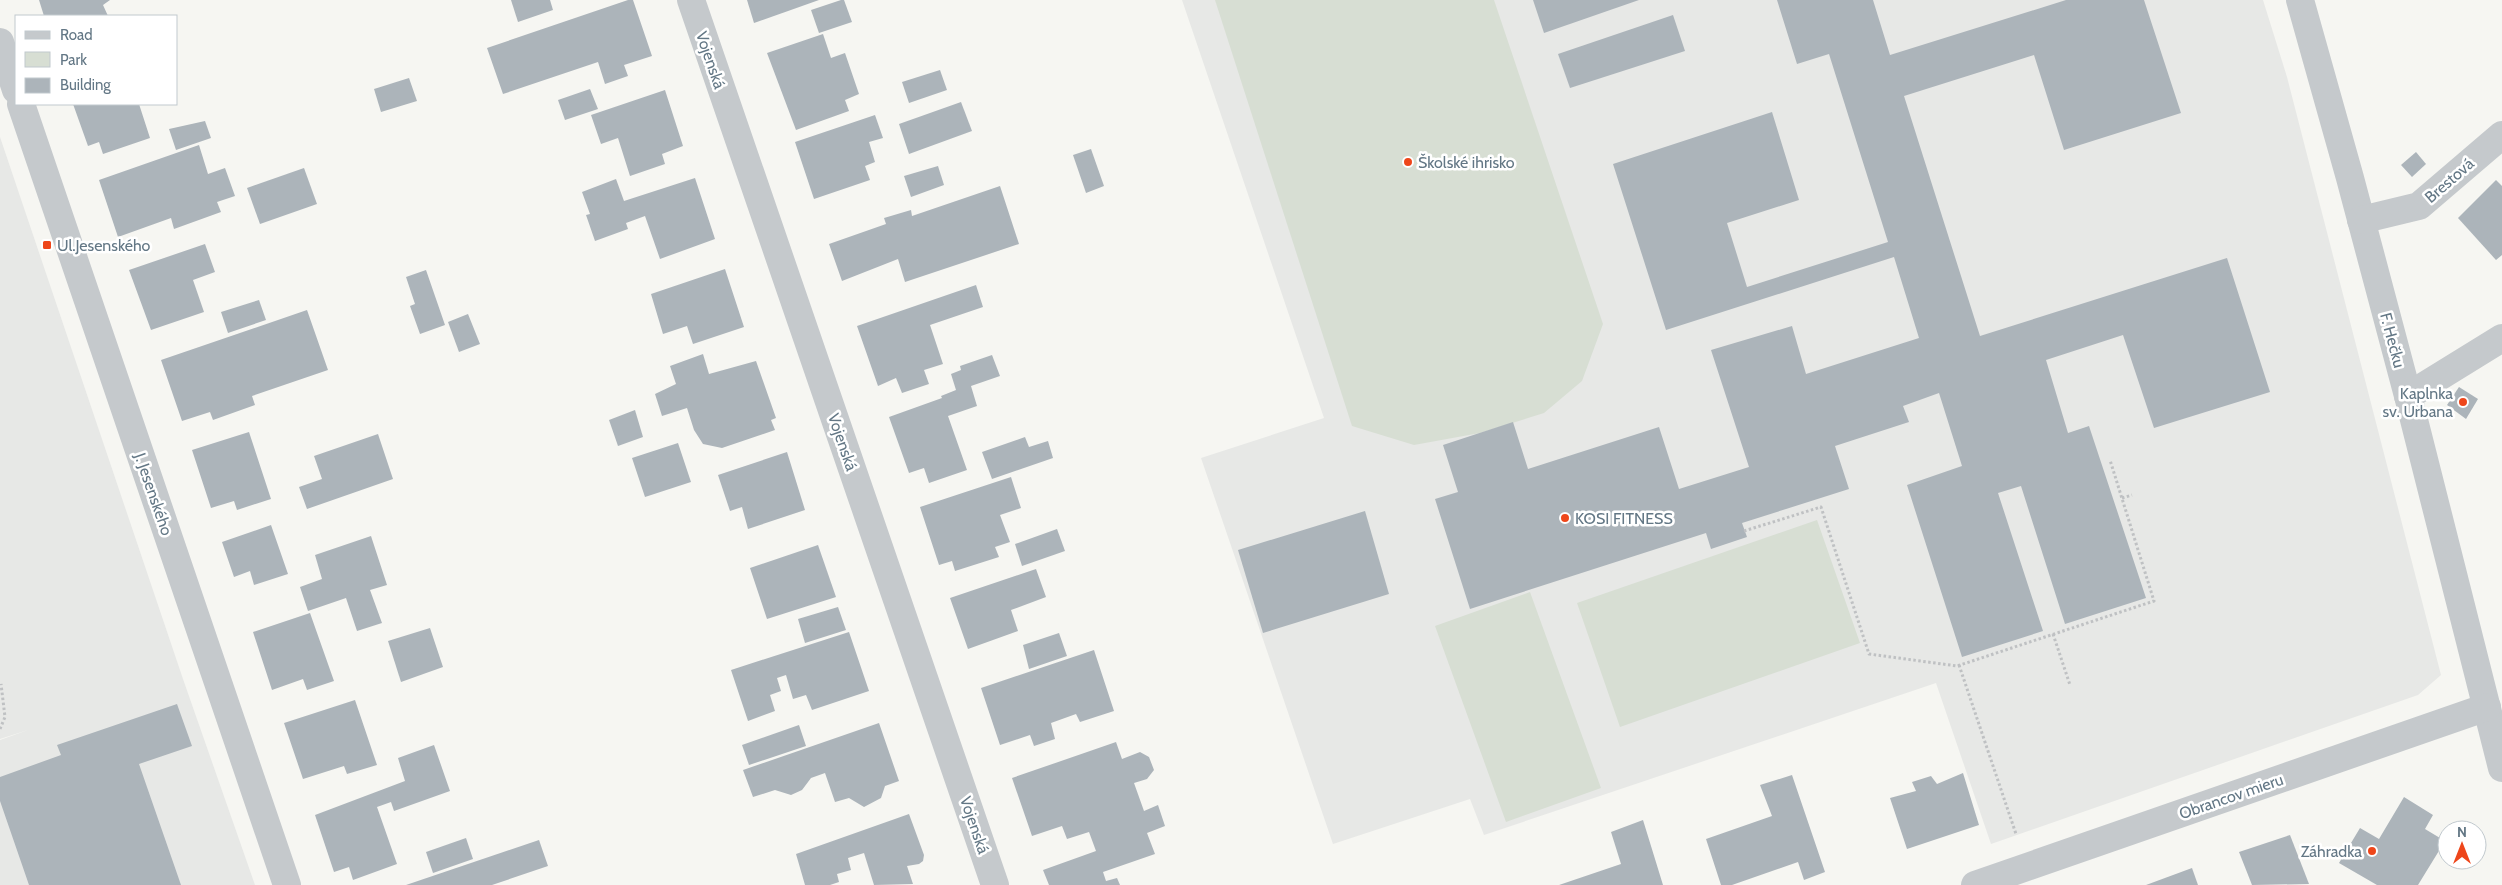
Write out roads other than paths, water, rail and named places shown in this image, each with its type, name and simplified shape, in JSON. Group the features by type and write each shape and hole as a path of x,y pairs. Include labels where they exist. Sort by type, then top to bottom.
{"street":[{"name":"Vojenská","path":"691,0 995,885"},
{"name":"F. Hečku","path":"2300,0 2408,396 2502,768"},
{"path":"0,42 15,87"},
{"name":"J. Jesenského","path":"21,105 287,885"},
{"name":"Brestová","path":"2361,220 2419,206 2502,135"},
{"path":"2408,396 2502,338"},
{"name":"Obrancov mieru","path":"1976,885 2486,707"}],"place":[{"name":"Školské ihrisko","path":"1408,162"},
{"name":"Ul.Jesenského","path":"47,245"},
{"name":"Kaplnka sv. Urbana","path":"2463,402"},
{"name":"KOSI FITNESS","path":"1565,518"},
{"name":"Záhradka","path":"2372,851"}]}
